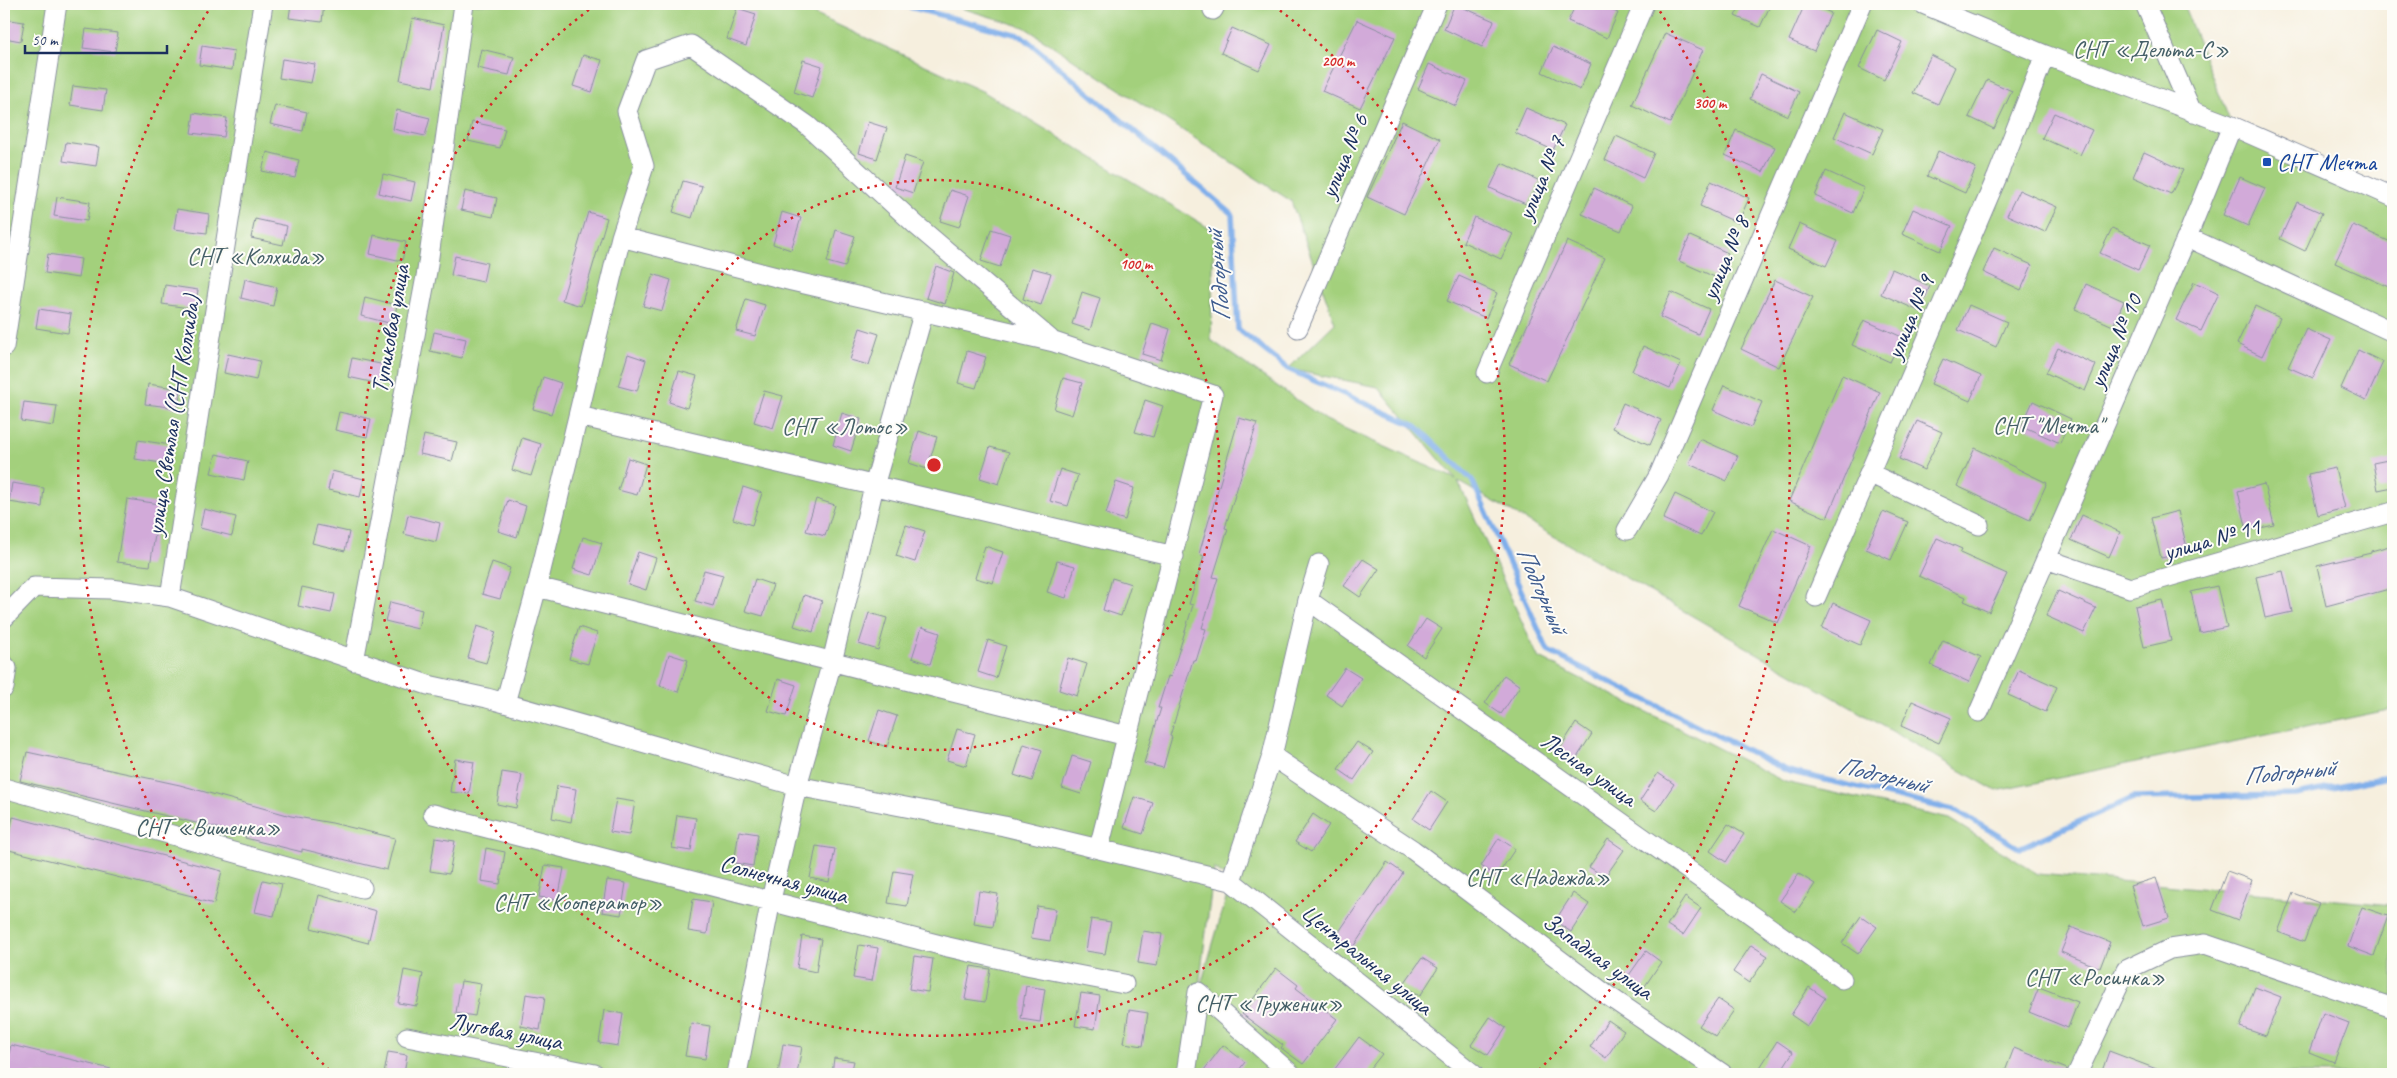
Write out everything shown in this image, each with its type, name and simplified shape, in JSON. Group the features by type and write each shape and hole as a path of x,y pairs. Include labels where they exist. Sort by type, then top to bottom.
{"street":[{"path":"4,348 56,4"},
{"name":"улица Светлая (СНТ Колхида)","path":"170,597 263,4"},
{"name":"Тупиковая улица","path":"354,661 427,271 464,4"},
{"name":"улица № 6","path":"1298,328 1436,4"},
{"name":"улица № 7","path":"1487,373 1644,4"},
{"name":"улица № 8","path":"1628,530 1659,475 1862,4"},
{"path":"1923,4 2045,56 2232,126 2393,197"},
{"path":"2145,4 2192,112"},
{"path":"505,703 537,587 621,237 644,166 627,111 646,60 691,45 807,125 916,225 1054,342"},
{"name":"улица № 9","path":"1816,597 1993,187 2045,56"},
{"name":"улица № 10","path":"1979,712 2187,237 2232,126"},
{"path":"621,237 792,281 1054,342 1213,395 1192,469 1174,556 1099,848"},
{"path":"2187,237 2393,332"},
{"path":"737,1074 771,900 798,786 832,662 874,486 924,311"},
{"path":"579,416 1174,556"},
{"path":"1869,473 1979,525"},
{"name":"улица № 11","path":"2046,559 2130,588 2393,512"},
{"path":"4,618 34,587 111,589 170,597 428,685 505,703 798,786 1004,826 1231,881 1272,756 1308,600 1319,564"},
{"path":"537,587 1128,736"},
{"name":"Лесная улица","path":"1308,600 1842,979"},
{"path":"4,666 7,668 4,688"},
{"name":"Западная улица","path":"1272,756 1413,850 1604,993 1723,1074"},
{"path":"4,788 362,888"},
{"name":"Солнечная улица","path":"433,814 948,947 1031,966 1124,984"},
{"name":"Центральная улица","path":"1231,881 1473,1074"},
{"path":"2077,1074 2126,970 2170,949 2205,944 2393,1008"},
{"path":"1186,1074 1198,992 1291,1074"},
{"name":"Луговая улица","path":"407,1037 595,1074"}],"green space":[{"path":"4,4 792,4 984,92 1214,231 1211,340 1326,420 1456,479 1378,387 1288,369 1335,323 1291,201 1024,27 948,4 2183,4 2232,126 2393,197 2393,709 1996,791 1458,481 1538,657 1785,782 1949,819 2038,874 2393,905 2393,1074 4,1074","holes":["1214,868 1231,882 1200,988"]}],"building":[{"path":"291,4 324,4 322,22 289,18"},
{"path":"1455,4 1494,21 1482,47 1444,29"},
{"path":"1576,4 1597,4 1618,13 1607,38 1568,21"},
{"path":"1741,4 1771,4 1760,27 1735,16"},
{"path":"1805,4 1811,4 1831,13 1814,51 1789,40"},
{"path":"737,8 756,14 746,46 727,39"},
{"path":"412,18 444,25 433,87 400,80"},
{"path":"4,19 24,22 21,41 4,38"},
{"path":"1357,20 1395,37 1360,108 1322,91"},
{"path":"1232,28 1271,45 1259,70 1221,53"},
{"path":"86,29 118,33 115,52 83,48"},
{"path":"1877,30 1902,42 1884,80 1859,68"},
{"path":"1665,33 1703,50 1670,123 1632,105"},
{"path":"202,46 234,51 232,70 199,65"},
{"path":"1553,47 1591,64 1580,90 1542,72"},
{"path":"481,49 514,57 509,75 477,68"},
{"path":"583,55 602,60 592,92 573,86"},
{"path":"1931,55 1955,67 1938,104 1913,93"},
{"path":"282,59 315,64 311,83 279,78"},
{"path":"803,60 822,66 812,98 794,92"},
{"path":"1429,64 1467,81 1456,106 1418,89"},
{"path":"1761,74 1799,92 1788,116 1750,99"},
{"path":"1987,80 2012,91 1994,129 1969,117"},
{"path":"73,86 106,90 103,110 70,105"},
{"path":"275,105 307,112 303,131 270,124"},
{"path":"1526,108 1565,125 1553,150 1515,133"},
{"path":"397,110 430,118 425,136 393,129"},
{"path":"1845,112 1883,129 1872,154 1834,137"},
{"path":"194,113 227,118 224,137 191,133"},
{"path":"2054,113 2092,130 2080,155 2042,138"},
{"path":"1402,121 1440,139 1404,214 1367,197"},
{"path":"472,122 505,129 500,148 468,141"},
{"path":"868,122 887,128 877,159 859,153"},
{"path":"1736,130 1775,147 1763,172 1725,155"},
{"path":"1616,136 1654,153 1643,178 1605,160"},
{"path":"66,142 99,147 96,166 63,161"},
{"path":"1938,151 1976,168 1965,193 1927,176"},
{"path":"267,152 299,160 295,178 262,171"},
{"path":"2144,152 2183,170 2171,194 2133,177"},
{"path":"905,156 923,162 913,193 895,187"},
{"path":"1502,163 1540,181 1528,205 1490,188"},
{"path":"1826,171 1864,188 1853,213 1815,196"},
{"path":"383,174 415,182 411,201 379,193"},
{"path":"2240,177 2265,188 2248,226 2223,215"},
{"path":"683,181 702,186 692,218 673,212"},
{"path":"1711,181 1749,198 1738,223 1700,206"},
{"path":"1594,188 1632,206 1621,231 1582,214"},
{"path":"950,190 969,196 959,227 940,221"},
{"path":"2019,190 2057,207 2045,232 2007,215"},
{"path":"465,191 497,198 493,217 461,210"},
{"path":"57,197 90,202 87,221 54,216"},
{"path":"2297,202 2322,213 2305,251 2280,239"},
{"path":"177,209 209,214 207,233 174,229"},
{"path":"1913,209 1952,226 1940,251 1902,234"},
{"path":"588,212 607,218 581,306 562,300"},
{"path":"782,212 801,218 791,250 773,244"},
{"path":"1474,217 1513,234 1501,259 1463,242"},
{"path":"255,219 287,226 283,245 251,238"},
{"path":"1799,224 1838,241 1826,266 1788,249"},
{"path":"2353,225 2393,243 2393,289 2335,263"},
{"path":"2112,228 2150,245 2138,270 2100,253"},
{"path":"991,229 1010,235 1000,267 981,261"},
{"path":"836,230 855,236 845,267 827,262"},
{"path":"374,235 406,242 402,261 370,254"},
{"path":"1690,236 1728,253 1717,278 1679,261"},
{"path":"1567,241 1605,258 1547,381 1509,364"},
{"path":"1994,248 2032,265 2021,290 1983,272"},
{"path":"48,254 81,259 78,278 45,273"},
{"path":"455,256 487,263 483,282 451,275"},
{"path":"936,266 954,273 945,304 926,298"},
{"path":"1032,268 1051,273 1041,305 1023,299"},
{"path":"1892,269 1930,286 1919,311 1881,294"},
{"path":"653,274 671,280 662,311 643,306"},
{"path":"1459,276 1497,293 1486,318 1447,301"},
{"path":"245,279 277,287 273,306 241,298"},
{"path":"1775,280 1813,297 1779,367 1741,349"},
{"path":"2194,282 2219,293 2201,331 2176,320"},
{"path":"2086,284 2124,301 2113,326 2075,309"},
{"path":"165,285 198,290 195,309 162,304"},
{"path":"1082,292 1100,298 1090,330 1072,324"},
{"path":"1671,292 1709,309 1698,334 1660,317"},
{"path":"365,297 397,305 393,324 361,316"},
{"path":"746,299 765,305 755,336 736,331"},
{"path":"1969,305 2007,322 1996,347 1958,330"},
{"path":"2255,306 2280,318 2262,356 2237,344"},
{"path":"39,309 71,314 68,333 36,328"},
{"path":"1864,320 1902,337 1890,362 1852,345"},
{"path":"1152,323 1170,329 1161,360 1142,354"},
{"path":"860,328 879,334 869,365 850,360"},
{"path":"2306,329 2331,340 2313,378 2288,367"},
{"path":"434,332 466,339 462,358 430,351"},
{"path":"1643,346 1681,363 1670,388 1632,371"},
{"path":"2058,348 2096,365 2085,391 2046,373"},
{"path":"2358,350 2383,362 2366,400 2341,388"},
{"path":"967,351 986,357 976,388 958,383"},
{"path":"228,354 260,361 256,380 224,373"},
{"path":"628,354 646,360 637,391 618,386"},
{"path":"352,358 385,365 380,384 348,377"},
{"path":"1943,359 1981,376 1970,401 1931,384"},
{"path":"679,371 697,376 687,408 669,402"},
{"path":"1842,375 1880,392 1827,518 1789,501"},
{"path":"543,377 561,383 551,414 533,409"},
{"path":"1063,378 1082,383 1072,415 1054,409"},
{"path":"148,384 181,389 178,408 145,404"},
{"path":"1724,385 1762,402 1751,427 1713,410"},
{"path":"764,391 783,396 773,428 754,422"},
{"path":"1145,400 1163,406 1153,437 1135,432"},
{"path":"2033,401 2071,419 2060,443 2022,426"},
{"path":"24,402 57,406 54,426 21,421"},
{"path":"1623,403 1661,420 1650,445 1612,428"},
{"path":"339,412 371,419 367,437 335,430"},
{"path":"842,413 861,419 851,451 833,445"},
{"path":"1239,418 1257,423 1225,528 1228,529 1213,577 1218,578 1202,628 1206,629 1196,661 1193,660 1170,736 1172,737 1163,768 1144,763 1161,708 1158,708 1168,676 1171,677 1193,605 1189,604 1204,556 1199,554"},
{"path":"1917,421 1942,432 1924,470 1899,459"},
{"path":"919,431 937,437 927,469 909,463"},
{"path":"424,435 457,442 452,461 420,454"},
{"path":"522,438 541,444 531,476 512,470"},
{"path":"1700,439 1738,456 1727,481 1689,464"},
{"path":"138,440 171,445 168,464 135,459"},
{"path":"990,447 1009,452 999,484 980,478"},
{"path":"1975,448 2047,483 2030,520 1957,486"},
{"path":"216,454 248,461 244,480 211,473"},
{"path":"628,458 646,464 637,495 618,490"},
{"path":"2393,459 2393,487 2378,490 2373,463"},
{"path":"2335,468 2345,508 2318,515 2308,474"},
{"path":"1060,469 1078,475 1068,506 1050,501"},
{"path":"332,471 364,479 360,497 328,490"},
{"path":"1116,482 1134,488 1125,520 1106,514"},
{"path":"12,483 44,488 42,507 9,502"},
{"path":"2264,484 2274,525 2247,531 2238,491"},
{"path":"743,487 762,493 752,525 733,519"},
{"path":"1675,494 1713,512 1701,536 1663,519"},
{"path":"127,499 160,504 150,566 117,562"},
{"path":"816,499 835,505 825,536 806,531"},
{"path":"508,500 526,506 517,537 498,531"},
{"path":"204,509 236,517 232,536 200,528"},
{"path":"1883,511 1908,522 1891,560 1866,549"},
{"path":"2178,511 2188,552 2161,558 2151,518"},
{"path":"408,515 440,523 436,542 404,534"},
{"path":"2082,515 2120,532 2109,557 2071,540"},
{"path":"317,525 349,532 345,551 312,543"},
{"path":"906,525 925,531 915,562 896,556"},
{"path":"1773,529 1811,546 1778,623 1739,606"},
{"path":"583,537 602,543 592,575 573,569"},
{"path":"1937,538 1962,549 1960,553 2007,574 1989,612 1964,601 1966,597 1919,576"},
{"path":"2393,545 2393,588 2326,606 2317,566 2371,553 2371,551"},
{"path":"985,546 1003,552 993,583 975,578"},
{"path":"638,552 656,558 646,590 628,584"},
{"path":"1363,559 1379,569 1360,597 1344,586"},
{"path":"1057,561 1075,566 1066,598 1047,592"},
{"path":"492,562 510,568 500,599 482,594"},
{"path":"704,570 723,575 713,606 695,601"},
{"path":"2283,571 2292,612 2265,618 2256,577"},
{"path":"1112,578 1131,584 1121,616 1103,610"},
{"path":"755,579 773,585 763,616 745,611"},
{"path":"2217,586 2227,627 2200,633 2191,592"},
{"path":"302,587 335,594 331,613 298,606"},
{"path":"2058,591 2096,608 2084,633 2046,616"},
{"path":"804,595 822,601 813,632 794,626"},
{"path":"2162,600 2171,641 2144,647 2135,606"},
{"path":"390,602 422,610 418,629 385,621"},
{"path":"1833,603 1871,620 1860,645 1822,628"},
{"path":"869,613 887,618 878,650 859,644"},
{"path":"1426,619 1442,629 1424,657 1408,646"},
{"path":"477,626 496,632 486,663 468,658"},
{"path":"579,627 597,633 588,664 569,659"},
{"path":"922,627 940,633 930,664 912,658"},
{"path":"988,640 1006,646 996,678 978,672"},
{"path":"1943,640 1981,657 1969,682 1931,665"},
{"path":"669,654 688,660 678,692 660,686"},
{"path":"1068,658 1087,664 1077,696 1059,690"},
{"path":"1345,668 1361,678 1342,706 1326,695"},
{"path":"2019,670 2057,687 2046,712 2008,695"},
{"path":"1504,675 1520,686 1501,714 1485,703"},
{"path":"778,679 796,685 786,716 768,711"},
{"path":"1912,701 1951,718 1939,743 1901,726"},
{"path":"879,710 897,716 887,747 869,741"},
{"path":"1576,723 1592,734 1574,762 1558,751"},
{"path":"957,729 975,734 966,766 947,760"},
{"path":"1357,742 1373,752 1354,780 1338,769"},
{"path":"1024,744 1042,750 1032,781 1014,775"},
{"path":"27,752 180,785 291,816 332,823 395,838 387,870 302,849 302,852 245,838 246,835 20,781"},
{"path":"1072,756 1091,762 1081,794 1062,788"},
{"path":"455,759 474,762 469,794 450,792"},
{"path":"502,772 522,775 516,808 497,804"},
{"path":"1658,773 1674,784 1656,811 1640,801"},
{"path":"557,786 576,789 571,822 552,818"},
{"path":"1431,791 1447,802 1429,830 1413,819"},
{"path":"1134,797 1153,803 1143,834 1124,828"},
{"path":"616,799 635,802 629,835 610,832"},
{"path":"1313,814 1329,825 1311,852 1295,842"},
{"path":"677,815 696,818 691,851 672,848"},
{"path":"13,817 222,871 214,904 195,899 196,897 5,849"},
{"path":"1728,824 1744,834 1726,862 1710,851"},
{"path":"739,831 758,834 753,866 734,863"},
{"path":"435,838 455,841 449,874 430,871"},
{"path":"1499,838 1515,849 1497,876 1481,866"},
{"path":"1608,839 1624,850 1605,877 1589,867"},
{"path":"816,846 835,849 829,882 810,878"},
{"path":"486,848 505,852 500,884 481,881"},
{"path":"1387,862 1403,873 1351,950 1334,939"},
{"path":"545,865 564,868 558,900 539,897"},
{"path":"894,871 913,874 907,906 888,903"},
{"path":"2227,871 2252,880 2238,920 2212,910"},
{"path":"1799,874 1815,884 1796,912 1780,901"},
{"path":"2156,878 2169,918 2143,926 2130,886"},
{"path":"263,880 282,884 274,916 255,912"},
{"path":"607,880 626,883 621,915 602,912"},
{"path":"979,891 998,894 993,927 974,924"},
{"path":"1573,893 1589,904 1571,932 1555,921"},
{"path":"2293,893 2319,903 2304,942 2278,932"},
{"path":"319,895 376,911 368,943 311,928"},
{"path":"1685,897 1701,908 1683,935 1667,925"},
{"path":"693,899 712,902 707,934 688,931"},
{"path":"1037,906 1056,909 1050,941 1031,938"},
{"path":"2362,907 2388,916 2374,956 2348,946"},
{"path":"1861,916 1877,927 1858,954 1842,943"},
{"path":"1091,919 1111,922 1105,954 1086,951"},
{"path":"2071,927 2110,942 2100,968 2061,952"},
{"path":"1143,931 1162,934 1157,966 1138,963"},
{"path":"802,936 821,939 816,972 797,968"},
{"path":"859,945 878,948 872,981 853,978"},
{"path":"1751,945 1768,956 1749,983 1733,972"},
{"path":"1646,951 1661,962 1643,989 1627,978"},
{"path":"914,956 933,959 928,992 909,989"},
{"path":"1422,958 1438,968 1420,996 1403,985"},
{"path":"971,966 990,969 985,1002 965,999"},
{"path":"1276,968 1298,985 1296,988 1337,1019 1303,1064 1281,1048 1283,1045 1242,1014"},
{"path":"404,970 423,974 417,1006 398,1003"},
{"path":"461,981 481,984 475,1016 456,1013"},
{"path":"1026,986 1045,989 1040,1022 1021,1019"},
{"path":"1809,987 1825,998 1807,1026 1791,1015"},
{"path":"2039,987 2078,1002 2068,1028 2029,1012"},
{"path":"2255,987 2281,997 2266,1036 2240,1027"},
{"path":"1081,993 1100,996 1095,1029 1075,1026"},
{"path":"526,994 545,997 540,1030 521,1026"},
{"path":"1718,999 1734,1010 1716,1037 1699,1026"},
{"path":"604,1010 623,1014 618,1046 599,1043"},
{"path":"1129,1010 1148,1013 1143,1046 1124,1043"},
{"path":"2323,1013 2349,1023 2334,1062 2309,1052"},
{"path":"1490,1017 1506,1028 1488,1055 1471,1045"},
{"path":"1608,1020 1624,1031 1606,1058 1590,1047"},
{"path":"691,1023 710,1026 705,1059 685,1056"},
{"path":"1359,1037 1382,1054 1366,1074 1331,1074"},
{"path":"1777,1041 1793,1052 1779,1074 1767,1074 1759,1069"},
{"path":"783,1044 802,1047 797,1074 778,1074"},
{"path":"11,1045 111,1069 110,1074 4,1074"},
{"path":"1223,1045 1245,1062 1236,1074 1201,1074"},
{"path":"2014,1048 2067,1069 2066,1074 2004,1074"},
{"path":"2109,1051 2167,1073 2101,1074"},
{"path":"388,1052 407,1055 404,1074 384,1074"},
{"path":"834,1058 854,1061 851,1074 832,1074"}],"waterway":[{"name":"Подгорный","path":"898,4 1022,36 1232,214 1238,329 1288,369 1416,426 1472,480 1548,651 1788,771 1957,811 2019,848 2133,798 2296,795 2393,776"}],"place":[{"name":"СНТ Мечта","path":"2267,162"}],"park label":[{"name":"СНТ «Дельта-С»","path":"2151,49"},
{"name":"СНТ «Колхида»","path":"256,256"},
{"name":"СНТ \"Мечта\"","path":"2048,425"},
{"name":"СНТ «Лотос»","path":"845,426"},
{"name":"СНТ «Вишенка»","path":"208,827"},
{"name":"СНТ «Надежда»","path":"1538,877"},
{"name":"СНТ «Кооператор»","path":"578,902"},
{"name":"СНТ «Росинка»","path":"2095,977"},
{"name":"СНТ «Труженик»","path":"1269,1003"}]}
